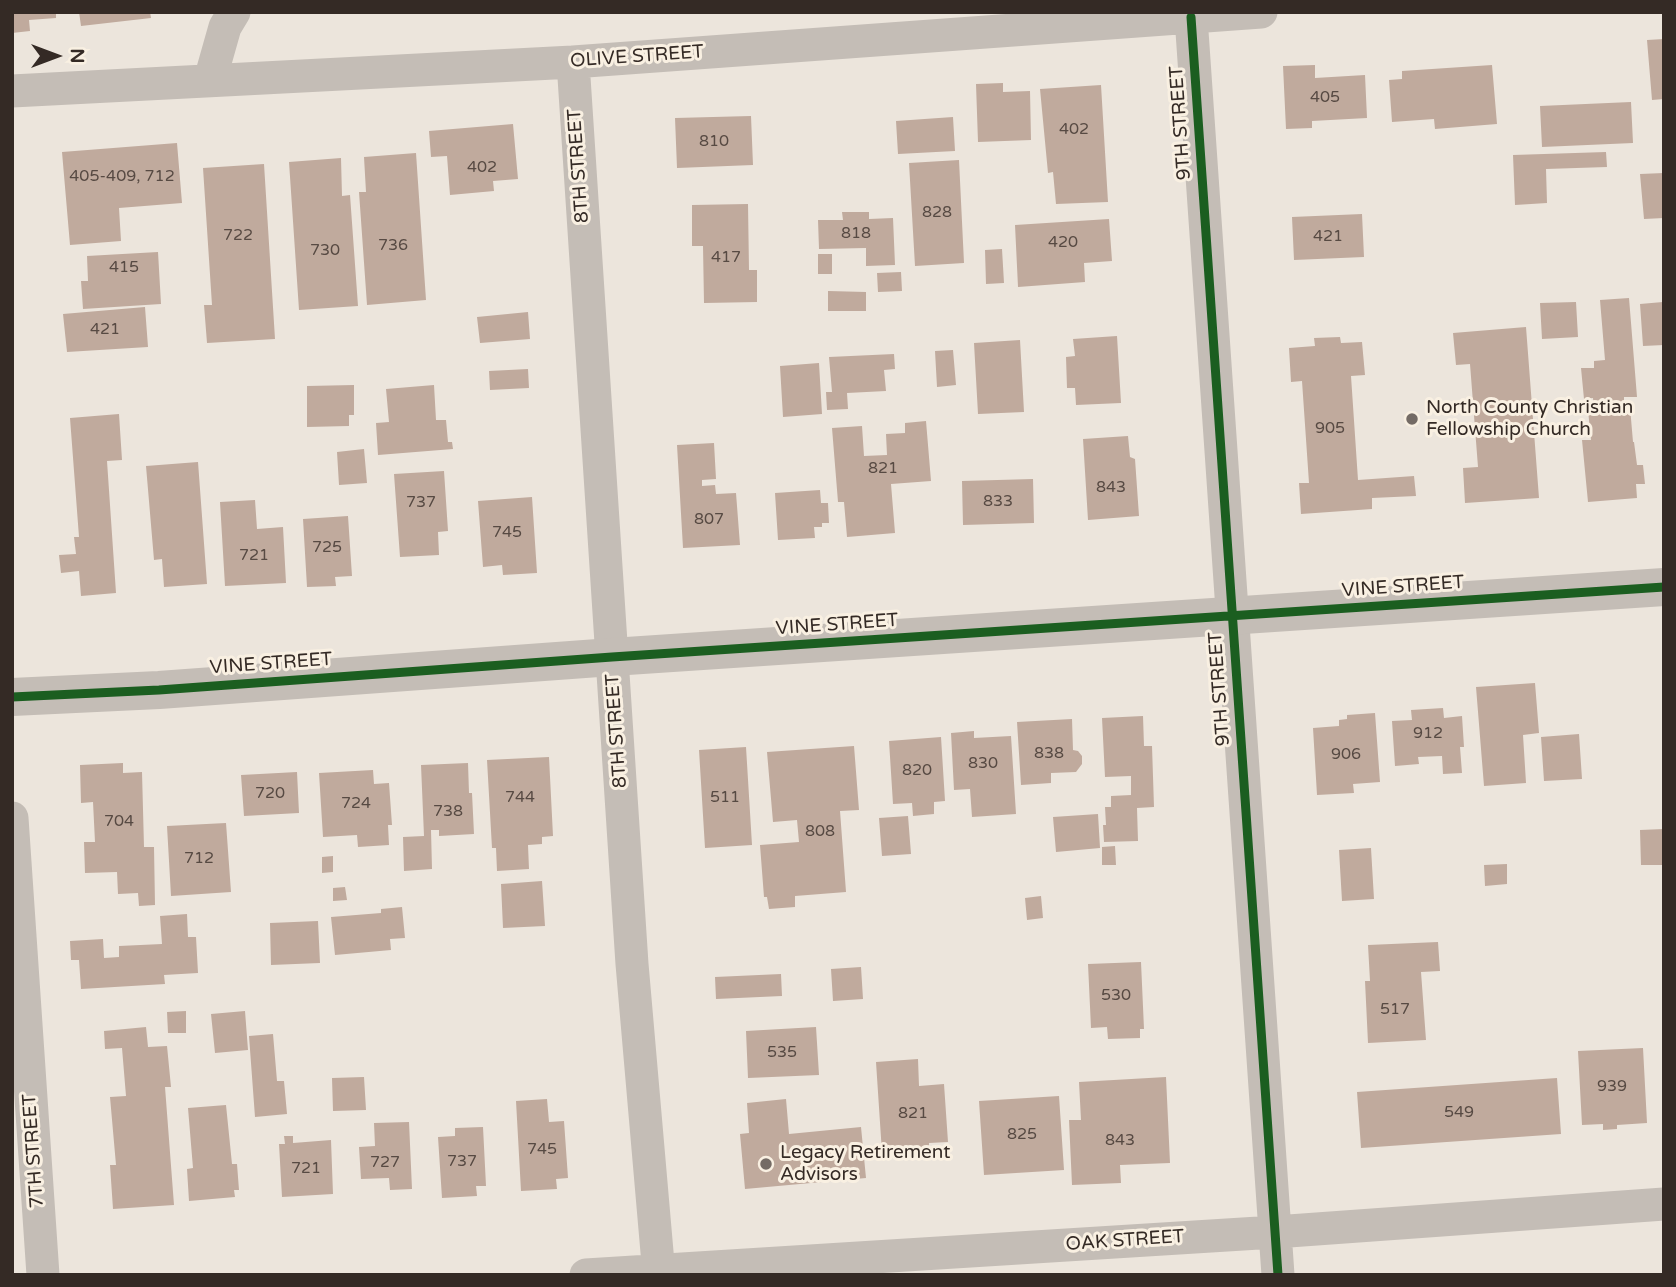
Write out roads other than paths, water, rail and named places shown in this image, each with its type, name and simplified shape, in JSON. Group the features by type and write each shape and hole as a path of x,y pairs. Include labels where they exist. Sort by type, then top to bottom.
{"street":[{"path":"210,80 225,27 234,12"},
{"name":"OLIVE STREET","path":"12,91 573,62 1261,12"},
{"name":"9TH STREET","path":"1191,17 1278,1275"},
{"name":"8TH STREET","path":"573,62 632,964 659,1273"},
{"name":"VINE STREET","path":"12,697 159,690 1664,587"},
{"name":"7TH STREET","path":"12,818 43,1275"},
{"name":"OAK STREET","path":"586,1275 659,1273 1664,1204"}],"place":[{"name":"North County Christian Fellowship Church","path":"1412,419"},
{"name":"Legacy Retirement Advisors","path":"766,1164"}]}
